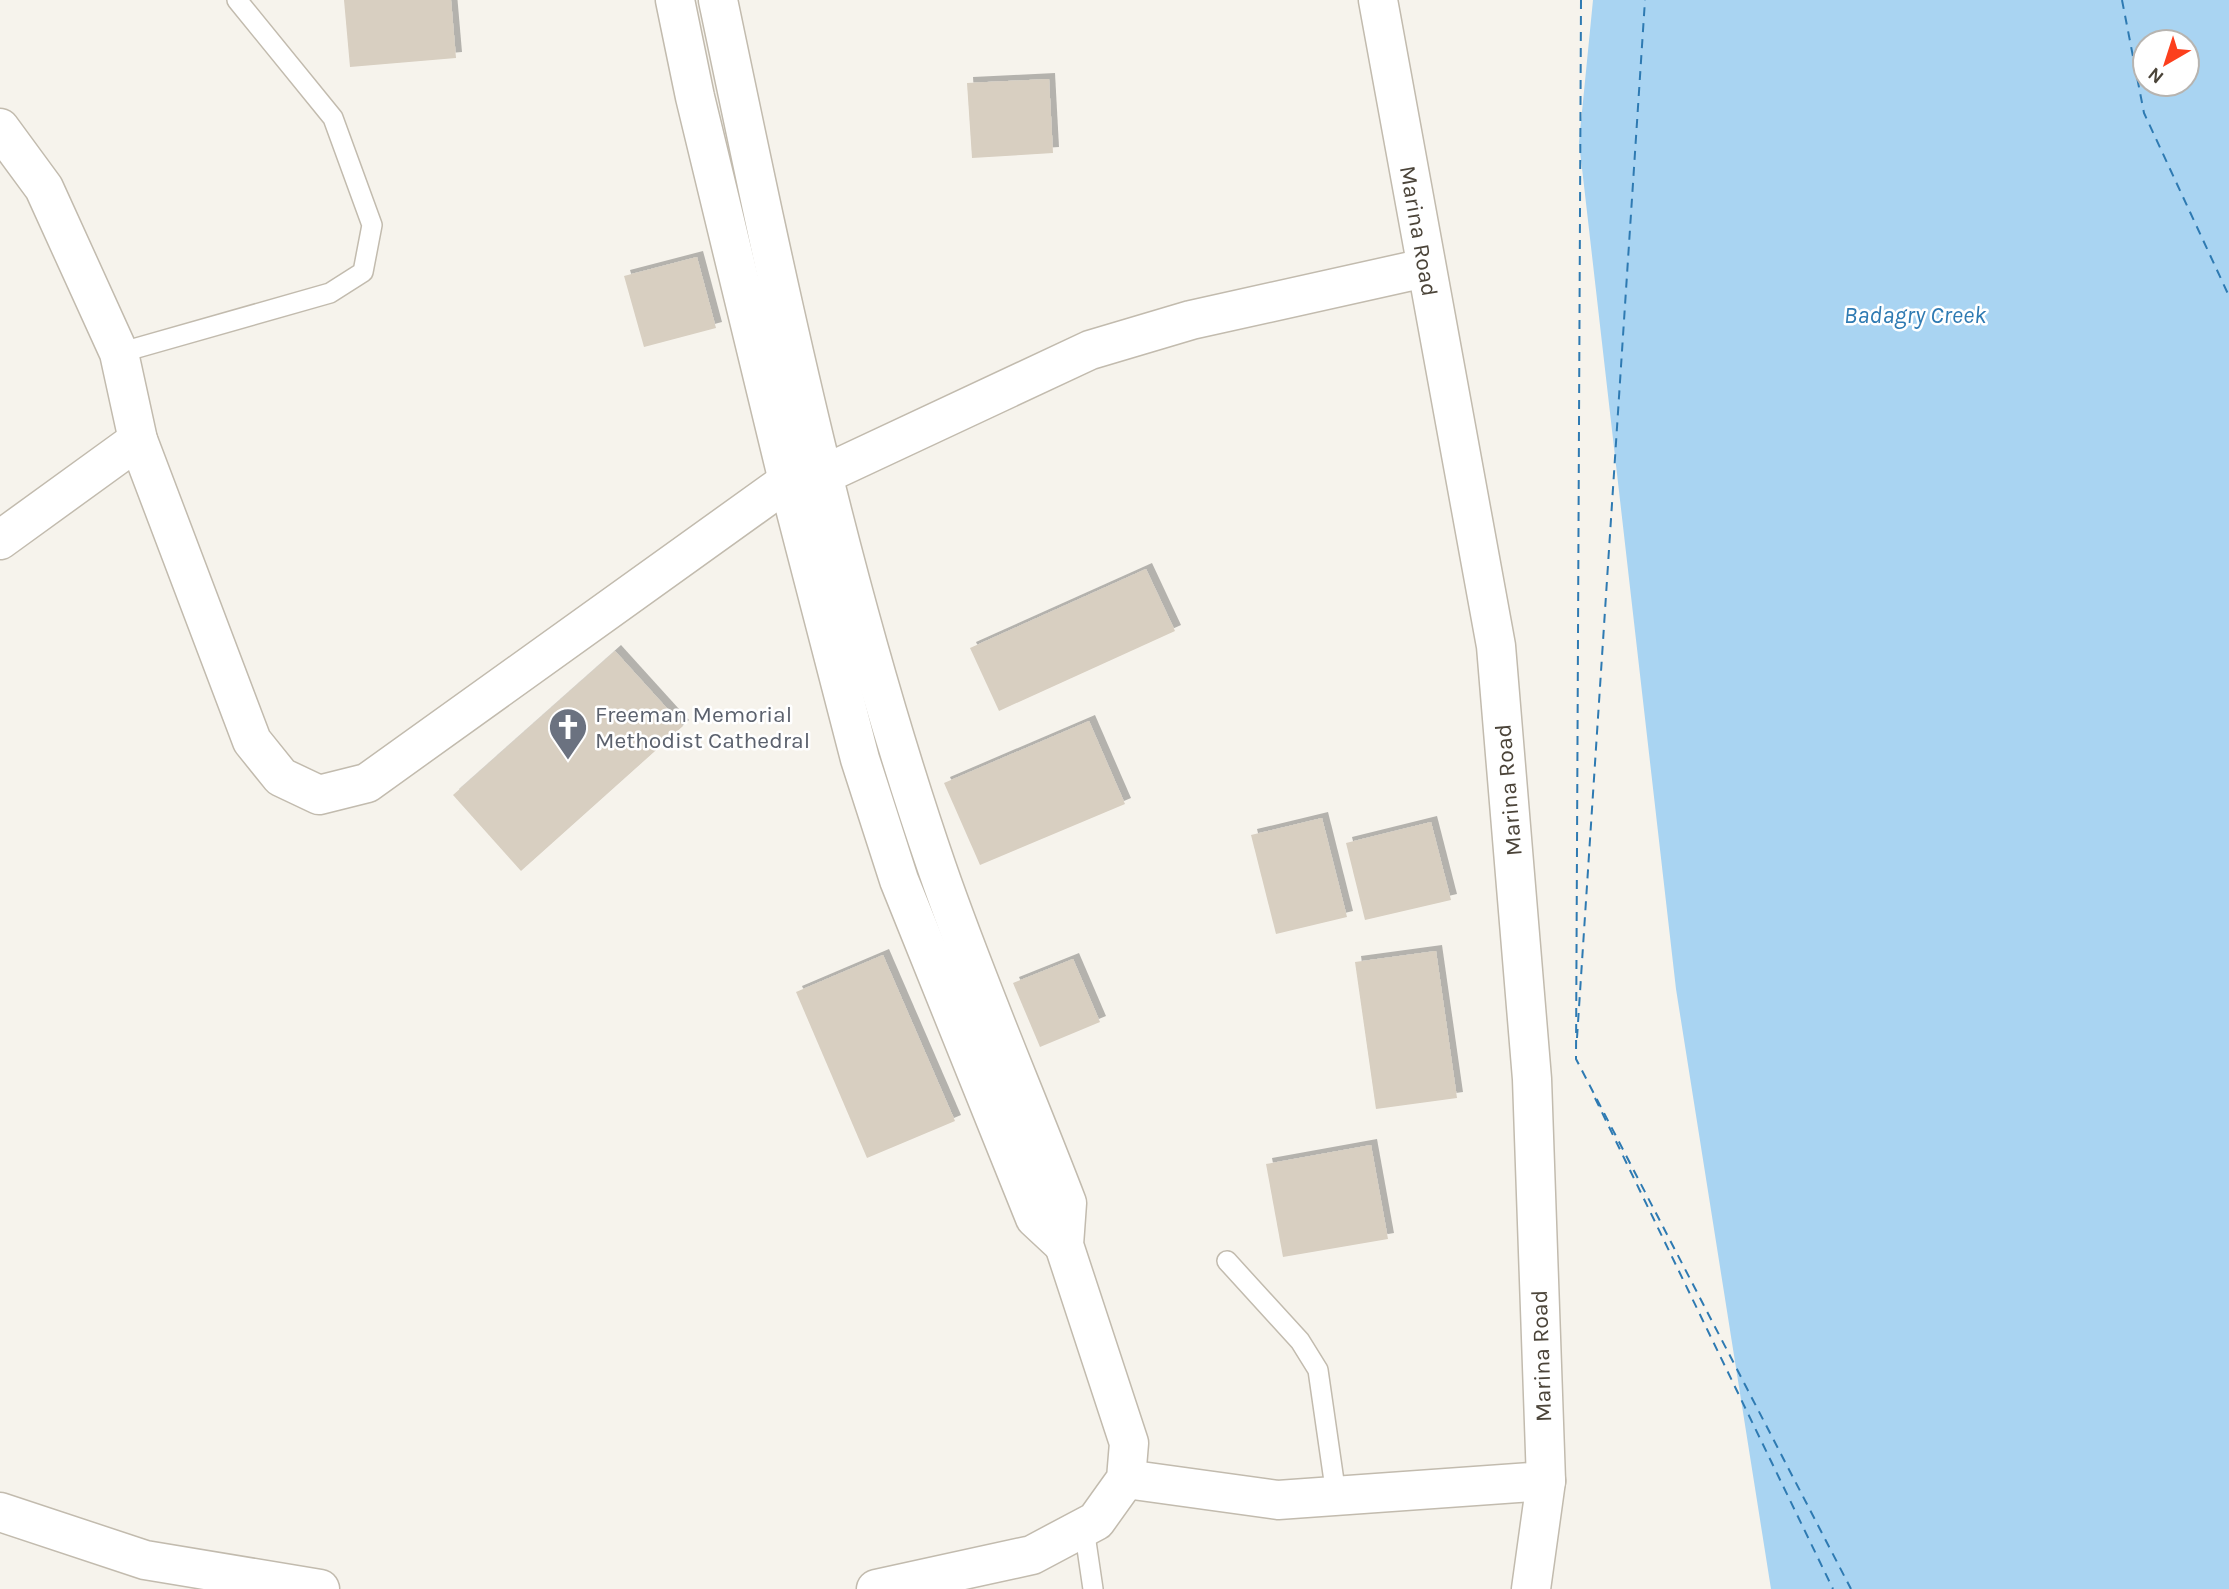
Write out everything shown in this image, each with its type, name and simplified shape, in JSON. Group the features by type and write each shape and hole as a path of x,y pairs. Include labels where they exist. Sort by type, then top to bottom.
{"street":[{"path":"675,0 695,97 805,478"},
{"path":"718,0 737,89 805,478 860,759 899,880 1035,1218 1064,1245 1129,1443 1126,1479 1096,1521 1084,1528 1032,1555 876,1589"},
{"name":"Marina Road","path":"1378,0 1496,646 1532,1079 1546,1481 1531,1589"},
{"path":"695,97 737,89"},
{"path":"0,128 44,188 118,353 138,440 252,741 281,777 319,795 367,783 805,478 1090,350 1191,320 1425,268"},
{"path":"0,540 138,440"},
{"path":"1126,1479 1278,1500 1546,1481"},
{"path":"0,1512 145,1560 320,1589"}],"lane":[{"path":"118,353 330,293 363,272 372,225 333,118 237,0"},
{"path":"1227,1261 1300,1341 1318,1370 1336,1495"},
{"path":"1084,1528 1093,1589"}],"water":[{"name":"Badagry Creek","path":"1593,0 2229,0 2229,1589 1771,1589 1676,989 1579,142"}],"building":[{"path":"344,0 451,0 456,58 350,67"},
{"path":"1049,79 1053,153 972,158 967,83"},
{"path":"697,257 716,328 644,347 624,276"},
{"path":"1146,569 1175,631 999,711 970,648"},
{"name":"Freeman Memorial Methodist Cathedral","path":"615,651 683,726 521,871 453,795"},
{"path":"1089,721 1125,804 980,865 944,783"},
{"path":"1322,818 1347,917 1276,934 1251,835"},
{"path":"1431,822 1451,900 1365,920 1346,843"},
{"path":"1436,951 1457,1098 1376,1109 1355,962"},
{"path":"883,955 955,1121 867,1158 796,992"},
{"path":"1073,959 1100,1022 1040,1047 1013,983"},
{"path":"1371,1145 1388,1239 1283,1257 1266,1164"}],"ferry route":[{"path":"1581,0 1576,1059 1851,1589"},
{"path":"1577,1038 1645,0"},
{"path":"2122,0 2144,113 2229,296"},
{"path":"1595,1098 1833,1589"}],"place":[{"name":"Freeman Memorial Methodist Cathedral","path":"568,761"}]}
